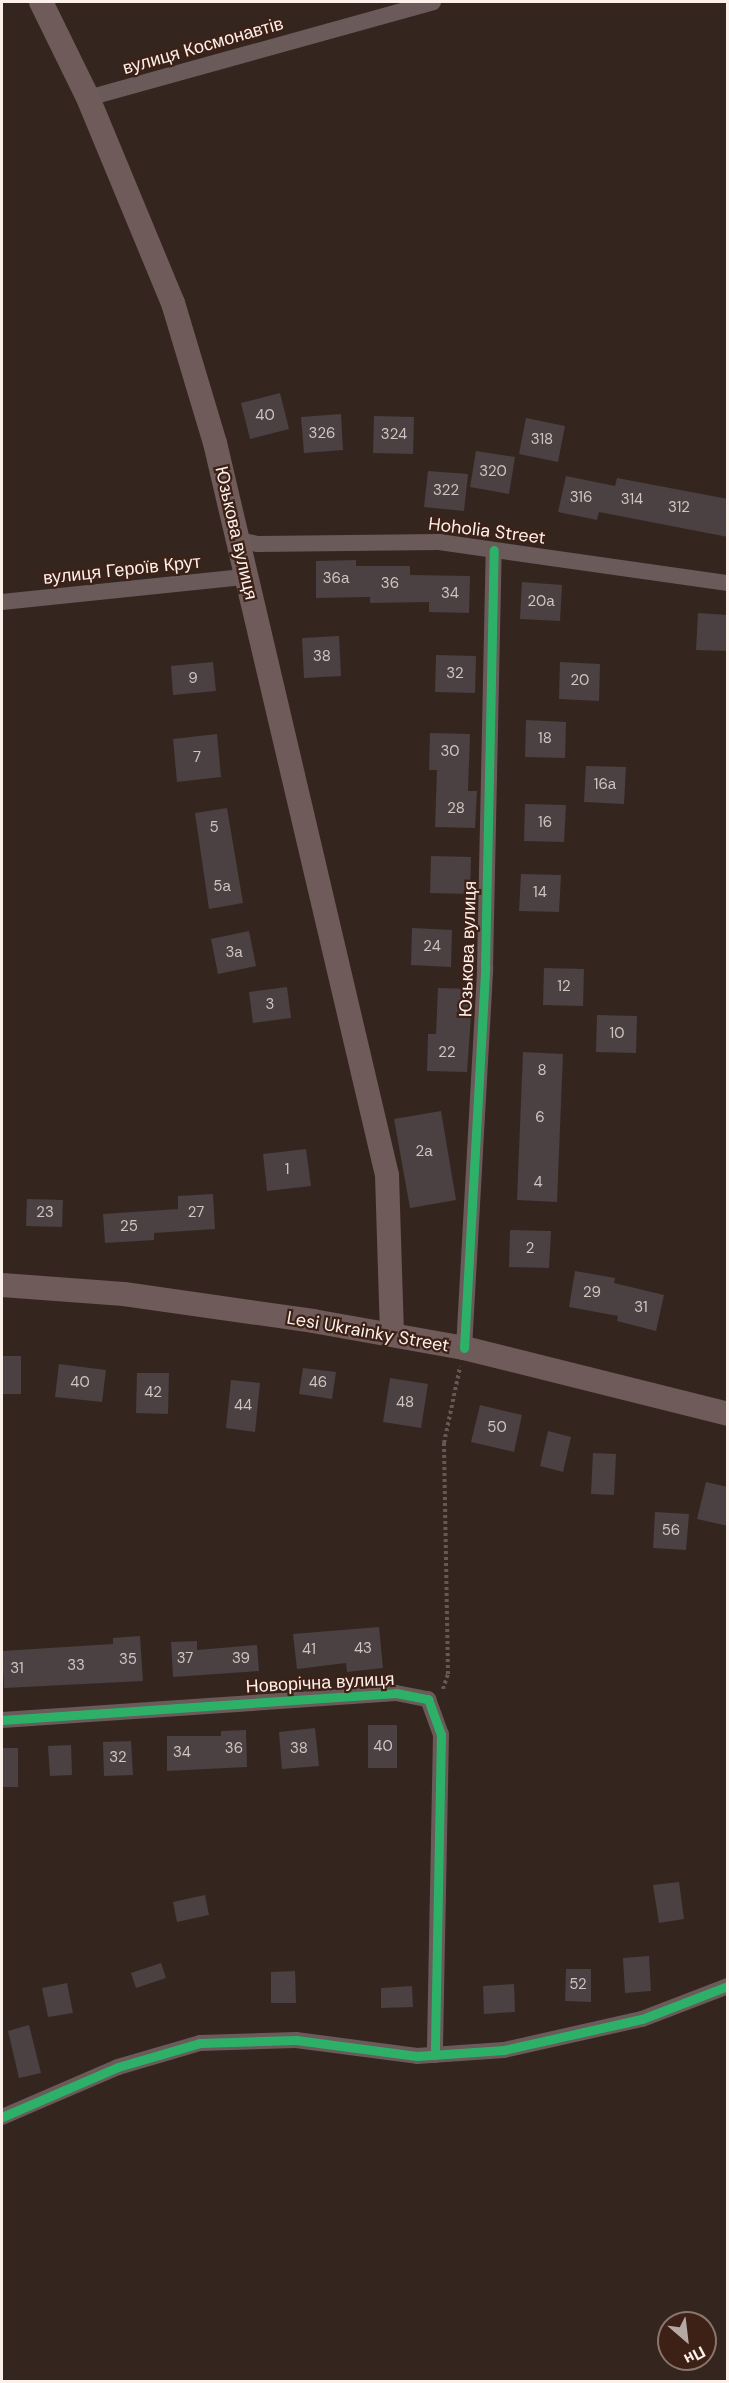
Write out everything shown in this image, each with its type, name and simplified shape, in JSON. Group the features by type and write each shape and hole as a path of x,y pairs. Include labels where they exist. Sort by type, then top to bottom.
{"main road":[{"name":"Юзькова вулиця","path":"41,2 88,99 173,303 240,540 246,577 387,1175 392,1335"},
{"name":"Lesi Ukrainky Street","path":"2,1285 124,1294 392,1335 464,1348 728,1414"}],"street":[{"name":"вулиця Космонавтів","path":"88,99 433,2"},
{"name":"Hoholia Street","path":"240,540 257,544 439,542 728,583"},
{"name":"Юзькова вулиця","path":"464,1348 485,967 494,550"},
{"name":"вулиця Героїв Крут","path":"2,602 246,577"},
{"name":"Новорічна вулиця","path":"2,1720 396,1693 428,1699"},
{"path":"428,1699 441,1734 435,2055"},
{"path":"2,2117 118,2067 200,2043 296,2040 417,2056 504,2050 642,2019 728,1986"}],"path":[{"path":"428,1699 442,1691 448,1674 444,1443 464,1348"}],"building":[{"path":"280,393 289,429 250,439 241,403"},
{"path":"341,414 343,450 304,453 301,417"},
{"path":"374,416 414,417 413,454 373,453"},
{"path":"526,418 565,426 558,462 519,454"},
{"path":"476,451 515,457 509,494 470,487"},
{"path":"428,471 468,474 464,511 424,507"},
{"path":"566,476 615,486 617,478 728,499 728,537 599,512 597,520 558,512"},
{"path":"356,560 356,566 410,566 410,575 470,576 469,613 429,612 429,602 370,603 370,597 316,598 316,561"},
{"path":"522,582 562,585 560,621 520,619"},
{"path":"698,613 728,615 728,651 696,650"},
{"path":"339,636 341,676 304,678 302,638"},
{"path":"436,655 476,656 475,693 435,692"},
{"path":"213,662 216,691 173,695 171,666"},
{"path":"560,662 600,664 599,701 559,699"},
{"path":"526,720 566,722 565,758 525,757"},
{"path":"430,733 470,734 468,791 477,791 475,828 435,827 437,770 429,770"},
{"path":"217,734 221,777 177,782 173,739"},
{"path":"586,766 626,767 624,804 584,802"},
{"path":"525,804 566,805 564,842 524,841"},
{"path":"227,808 243,903 209,909 195,813"},
{"path":"431,856 471,857 470,894 430,893"},
{"path":"521,874 561,875 559,912 519,911"},
{"path":"412,928 452,930 451,967 411,965"},
{"path":"249,931 256,966 218,974 211,939"},
{"path":"544,968 584,969 583,1006 543,1005"},
{"path":"287,987 291,1018 253,1023 249,992"},
{"path":"438,988 473,989 467,1072 427,1071 428,1034 436,1034"},
{"path":"597,1015 637,1016 636,1053 596,1052"},
{"path":"523,1052 563,1054 557,1202 517,1200"},
{"path":"441,1111 456,1200 410,1208 394,1119"},
{"path":"306,1149 311,1186 267,1191 263,1154"},
{"path":"213,1194 215,1229 154,1233 154,1240 105,1243 103,1214 178,1209 178,1196"},
{"path":"27,1199 63,1200 62,1227 26,1226"},
{"path":"510,1230 551,1231 549,1268 509,1267"},
{"path":"575,1271 615,1278 614,1283 664,1295 656,1331 617,1321 618,1316 569,1307"},
{"path":"2,1356 21,1356 21,1394 2,1394"},
{"path":"59,1364 106,1370 102,1402 55,1397"},
{"path":"303,1368 336,1372 332,1399 299,1394"},
{"path":"137,1373 169,1373 168,1414 136,1413"},
{"path":"390,1378 428,1384 421,1428 383,1422"},
{"path":"231,1380 260,1383 255,1432 226,1428"},
{"path":"480,1405 522,1415 514,1452 471,1442"},
{"path":"548,1431 571,1437 563,1472 540,1466"},
{"path":"593,1453 616,1454 614,1495 591,1494"},
{"path":"706,1482 728,1487 728,1526 697,1519"},
{"path":"655,1512 689,1514 686,1550 653,1548"},
{"path":"379,1627 383,1668 347,1672 346,1663 297,1669 293,1634"},
{"path":"140,1636 143,1681 4,1688 2,1651 113,1644 113,1638"},
{"path":"197,1641 197,1650 257,1645 259,1671 173,1677 171,1642"},
{"path":"368,1725 397,1725 397,1768 368,1768"},
{"path":"315,1728 319,1766 282,1769 279,1732"},
{"path":"246,1730 247,1767 167,1771 167,1736 221,1736 221,1731"},
{"path":"131,1741 133,1775 104,1776 103,1742"},
{"path":"71,1745 72,1775 50,1776 48,1746"},
{"path":"2,1748 18,1748 18,1787 2,1787"},
{"path":"679,1882 684,1919 659,1923 653,1885"},
{"path":"205,1895 209,1915 177,1922 173,1902"},
{"path":"649,1956 651,1991 625,1993 623,1958"},
{"path":"161,1963 166,1978 136,1988 131,1973"},
{"path":"566,1969 591,1969 591,2002 565,2001"},
{"path":"295,1971 296,2003 271,2003 271,1972"},
{"path":"67,1983 73,2013 48,2017 42,1988"},
{"path":"514,1984 515,2012 484,2014 483,1986"},
{"path":"412,1986 413,2007 381,2008 381,1988"},
{"path":"29,2025 41,2073 19,2078 8,2031"}],"cycle path":[{"path":"464,1348 485,967 494,550"},
{"path":"2,1720 396,1693 428,1699 441,1734 435,2055"},
{"path":"2,2117 118,2067 200,2043 296,2040 417,2056 504,2050 642,2019 728,1986"}]}
